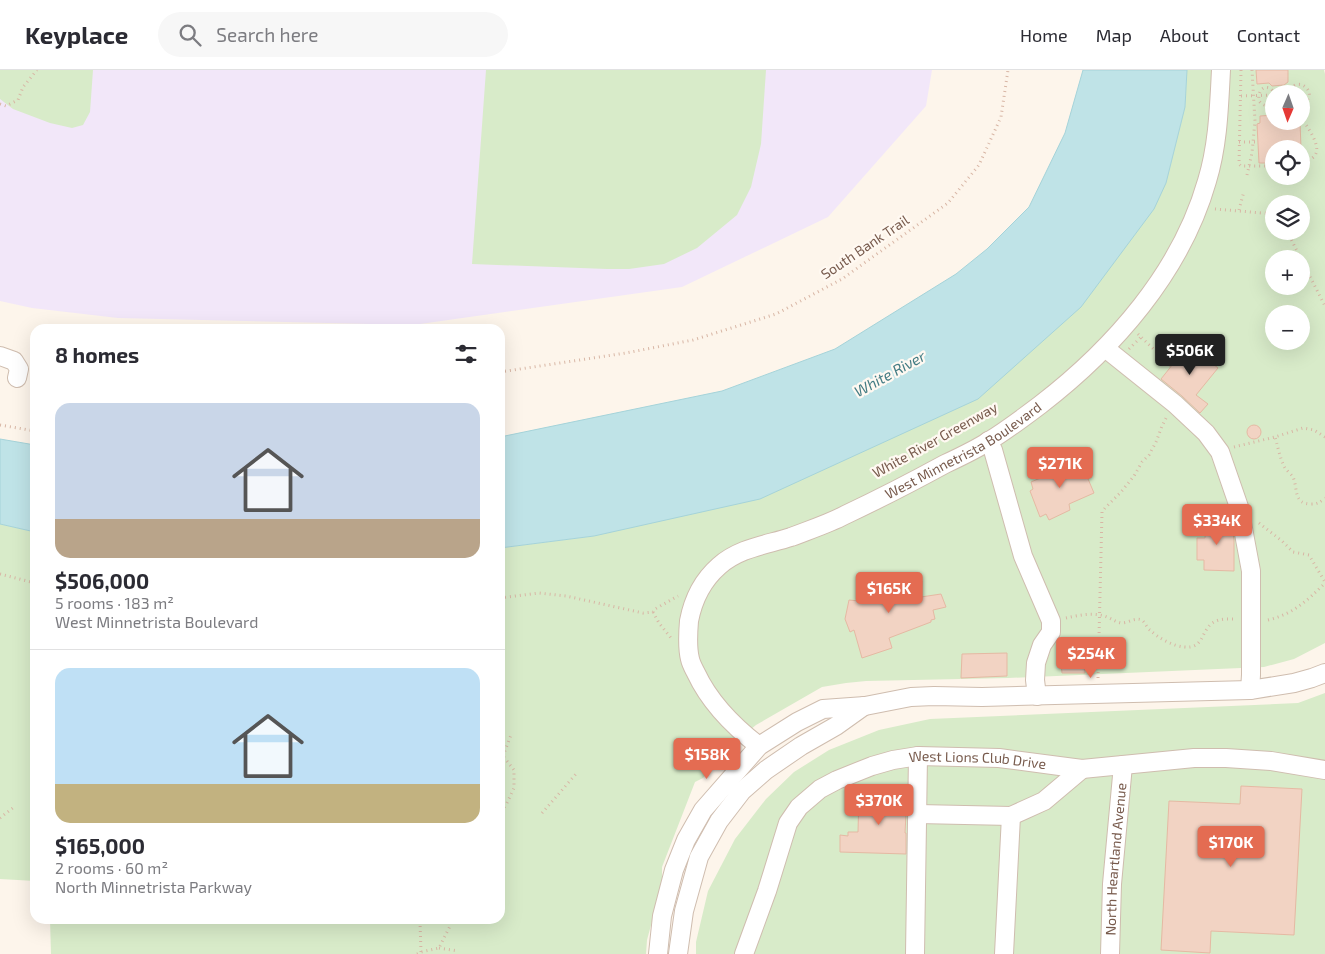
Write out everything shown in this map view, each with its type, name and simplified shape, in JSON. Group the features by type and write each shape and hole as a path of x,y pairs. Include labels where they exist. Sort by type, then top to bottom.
{"street":[{"name":"West Minnetrista Boulevard","path":"759,746 709,698 690,660 687,635 691,610 709,576 735,554 790,537 842,517 988,441 1023,418 1067,384 1105,348 1129,321 1156,285 1185,238 1194,217 1207,182 1218,128 1221,70"},
{"path":"1105,348 1174,404 1206,433 1220,452 1239,507 1251,572 1250,690"},
{"path":"0,356 14,361 19,369 17,378"},
{"path":"988,441 1023,556 1051,621 1051,632 1042,645 1036,663 1035,680 1037,696"},
{"path":"658,954 662,916 674,870 686,840 703,810 759,746 797,722 823,709 865,706 911,697 982,698 1250,690 1294,683 1325,674"},
{"path":"678,954 684,911 699,857 719,821 742,791 766,770 865,706"},
{"path":"915,954 918,756"},
{"name":"West Lions Club Drive","path":"744,954 767,891 788,822 800,807 820,789 872,766 918,756 999,758 1082,769 1194,758 1226,758 1271,760 1325,770"},
{"name":"North Heartland Avenue","path":"1110,954 1112,884 1124,765"},
{"path":"918,814 1010,816 1044,801 1082,769"},
{"path":"1004,954 1010,816"}],"path":[{"path":"0,104 6,106 18,100 23,88 38,70"},
{"name":"South Bank Trail","path":"505,371 626,353 693,340 776,314 842,279 948,203 980,165 1001,117 1008,70"},
{"path":"1241,70 1239,164 1241,166 1265,166"},
{"path":"1247,175 1255,142 1256,97 1252,70"},
{"path":"1256,97 1261,90 1265,88"},
{"path":"1241,96 1265,96"},
{"path":"1256,97 1265,105"},
{"path":"1255,119 1260,119"},
{"path":"1309,130 1318,150 1310,158"},
{"path":"1239,142 1255,142"},
{"path":"1239,210 1244,191"},
{"path":"1208,209 1265,213"},
{"path":"1310,277 1325,306"},
{"path":"1098,679 1102,512 1121,492 1142,462 1149,456 1174,404"},
{"path":"0,425 30,430"},
{"path":"1220,452 1237,445 1275,437 1303,428 1314,430 1325,437"},
{"path":"1275,437 1284,467 1293,478 1298,498 1303,503 1309,504 1319,503 1325,498"},
{"path":"1051,621 1086,614 1106,617 1122,623 1135,619 1141,620 1145,622 1148,629 1158,636 1172,644 1184,647 1193,646 1200,642 1212,623 1222,618 1257,622 1286,614 1302,605 1325,582 1310,556 1293,552 1239,507"},
{"path":"0,574 30,582"},
{"path":"505,597 539,593 566,596 643,613 653,612 655,609 686,592"},
{"path":"653,612 659,623 674,641"},
{"path":"505,749 512,734"},
{"path":"505,759 514,770 514,788 505,806"},
{"path":"542,813 576,774"},
{"path":"0,818 14,807"},
{"path":"420,924 421,952"},
{"path":"439,948 450,926"},
{"path":"416,954 439,948 458,951"}],"shaded area":[{"path":"0,70 932,70 926,106 828,217 682,287 420,324 118,318 32,308 0,301"}],"green space":[{"path":"0,70 93,70 90,112 83,125 72,128 50,123 13,109 0,99"},
{"path":"486,70 766,70 761,144 751,187 737,215 697,248 664,264 629,269 607,269 472,264"},
{"path":"1187,70 1324,70 1325,643 1294,659 1264,667 1008,678 866,681 822,687 756,725 728,748 725,754 703,778 695,782 662,867 662,884 647,940 646,954 51,954 50,924 505,924 505,547 594,536 1166,183 1185,107"},
{"path":"0,524 30,531 30,881 0,879"},
{"path":"1325,693 1325,954 696,954 696,942 708,891 735,839 766,799 794,772 829,750 879,730 930,719 1298,703"}],"water":[{"name":"White River","path":"1083,70 1187,70 1185,107 1166,183 1154,209 1081,307 978,399 760,499 594,536 505,547 505,436 722,391 835,349 956,274 987,249 1029,207 1065,133"},
{"path":"0,439 30,444 30,531 0,524"}],"building":[{"path":"1256,70 1288,70 1288,82 1284,85 1257,84"},
{"path":"1260,116 1265,116 1265,130 1300,130 1301,140 1265,140 1265,163 1259,163 1257,124 1260,123"},
{"path":"1189,344 1218,368 1196,395 1208,404 1200,413 1161,379"},
{"path":"1254,425 1259,427 1261,432 1259,437 1254,439 1249,437 1247,432 1249,427"},
{"path":"1080,460 1094,493 1069,504 1070,510 1049,520 1046,514 1040,517 1030,491 1033,489 1031,482 1045,476 1044,471 1062,464 1065,467"},
{"path":"1206,519 1231,520 1234,540 1234,571 1204,570 1204,560 1197,560 1197,538 1205,538"},
{"path":"886,580 888,584 907,584 922,581 921,597 941,594 946,607 933,610 935,619 931,620 931,622 889,638 892,648 862,658 854,630 850,632 845,619 849,600 859,601 875,587 873,584"},
{"path":"1084,650 1085,673 1062,673 1060,651"},
{"path":"1007,653 1007,676 961,678 962,654"},
{"path":"1241,786 1302,789 1294,935 1211,931 1210,953 1161,950 1169,801 1240,804"},
{"path":"859,793 907,795 906,854 840,852 840,835 848,836 848,832 858,832"}]}
